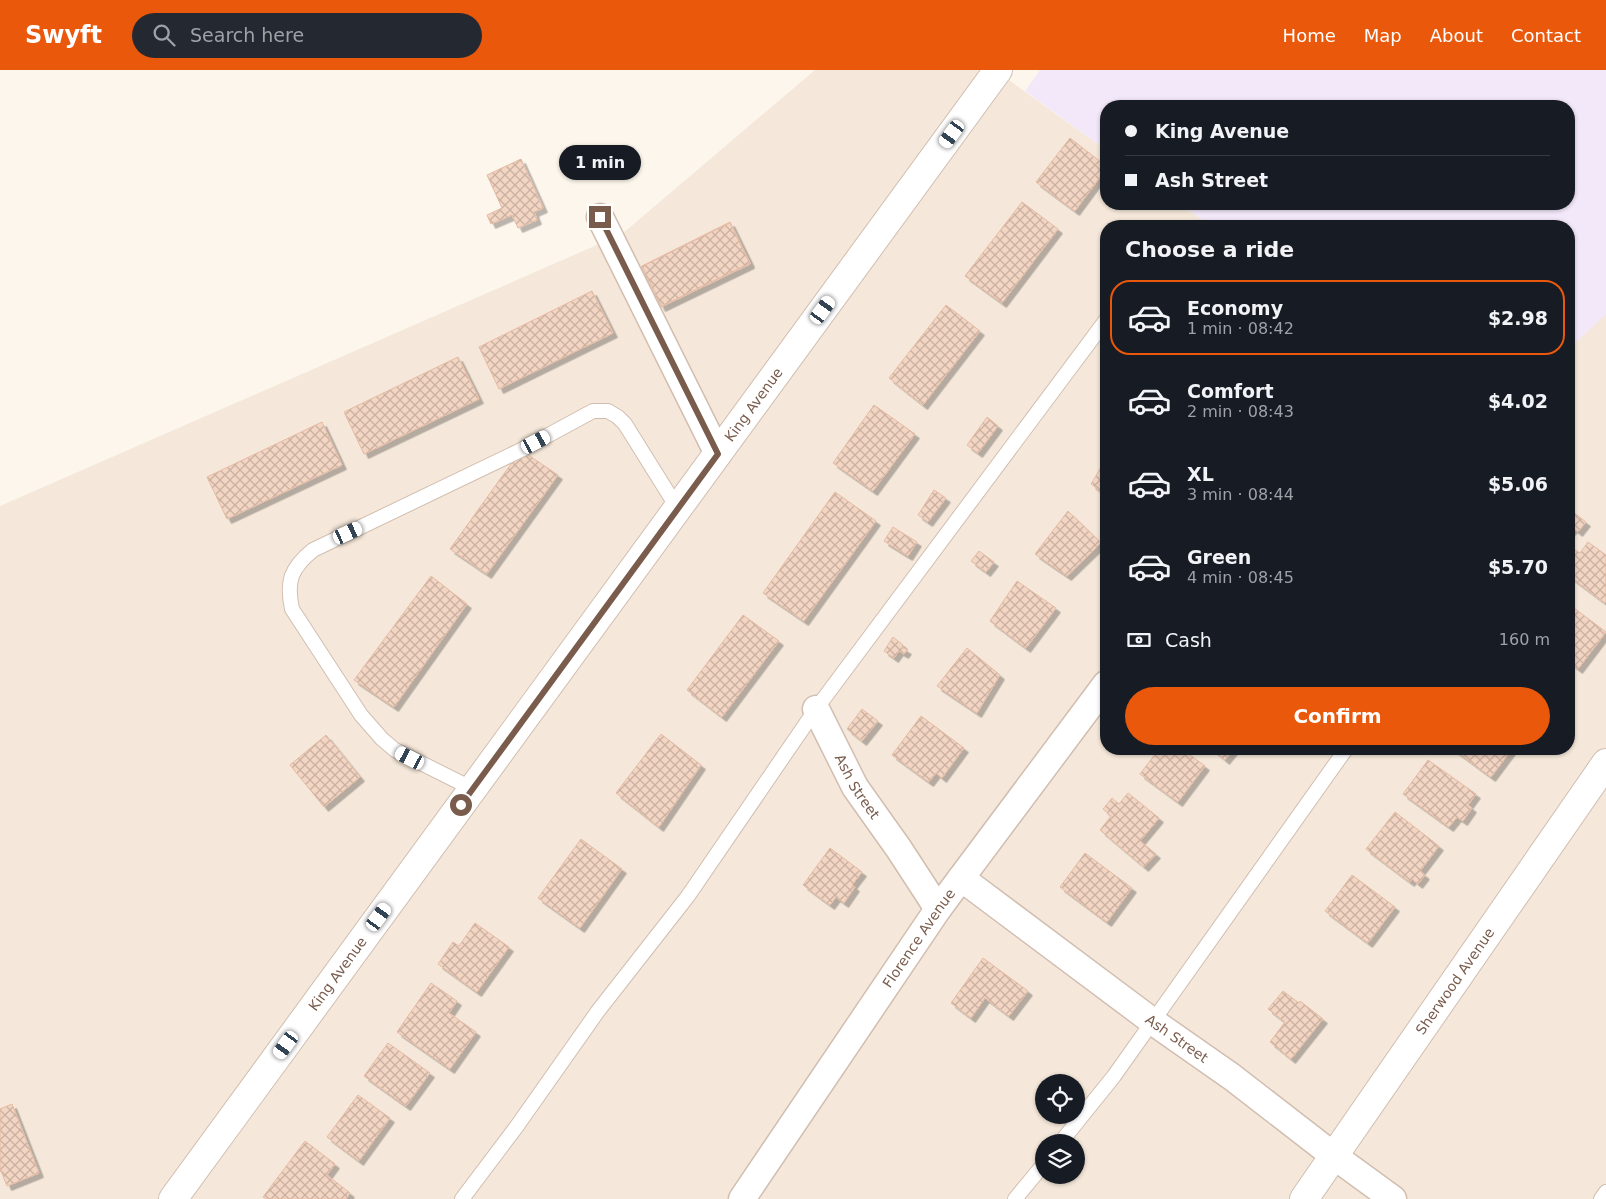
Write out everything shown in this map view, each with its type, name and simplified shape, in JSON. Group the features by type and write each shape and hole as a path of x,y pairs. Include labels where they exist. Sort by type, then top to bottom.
{"street":[{"name":"King Avenue","path":"173,1199 998,70"},
{"path":"600,217 718,454"},
{"name":"Florence Avenue","path":"742,1199 938,909 1100,692"},
{"name":"Ash Street","path":"816,709 855,787 938,909"},
{"name":"Sherwood Avenue","path":"1304,1199 1606,763"},
{"name":"Ash Street","path":"961,878 1152,1021 1232,1077 1393,1199"}],"lane":[{"path":"462,1199 517,1126 598,1011 688,896 816,709 1100,328"},
{"path":"473,789 395,750 382,739 361,715 292,609 288,591 291,577 299,561 313,550 521,450 593,412 608,412 618,417 625,424 678,509"},
{"path":"1067,1134 1114,1076 1342,755"},
{"path":"1016,1199 1035,1175"},
{"path":"1601,1199 1606,1192"}],"shaded area":[{"path":"815,70 995,70 1100,146 1100,210 1188,210 1203,220 1100,220 1100,755 1575,755 1575,339 1606,310 1606,1199 0,1199 0,506 622,234"},
{"path":"1040,70 1606,70 1606,314 1575,343 1575,220 1203,220 1188,210 1575,210 1575,100 1100,100 1100,146 1025,91"}],"building":[{"path":"1070,138 1100,161 1100,177 1075,211 1036,182"},
{"path":"521,159 543,208 534,212 537,220 518,228 512,215 491,224 487,215 502,208 487,175"},
{"path":"1022,202 1058,229 1002,303 965,276"},
{"path":"730,222 750,263 662,306 642,266"},
{"path":"730,223 750,264 661,307 641,267"},
{"path":"592,291 613,333 499,389 479,347"},
{"path":"946,305 980,331 923,405 889,378"},
{"path":"458,357 479,399 364,454 344,412"},
{"path":"874,405 915,434 873,491 833,463"},
{"path":"987,417 998,426 978,453 967,445"},
{"path":"322,422 342,465 227,519 207,477"},
{"path":"521,450 558,475 487,574 450,549"},
{"path":"1100,469 1100,491 1091,484"},
{"path":"934,490 946,498 928,522 918,515"},
{"path":"835,492 876,521 804,621 763,593"},
{"path":"1068,511 1100,542 1067,576 1035,554"},
{"path":"1575,514 1586,522 1578,532 1575,530"},
{"path":"893,527 917,542 908,556 884,541"},
{"path":"1588,542 1606,555 1605,603 1575,580 1575,550 1580,553"},
{"path":"979,551 994,562 986,572 971,561"},
{"path":"431,576 467,604 394,707 354,680"},
{"path":"1017,581 1056,608 1026,648 990,621"},
{"path":"1575,609 1606,632 1578,669 1575,667"},
{"path":"743,615 779,641 722,717 687,690"},
{"path":"893,637 907,650 904,654 899,651 894,658 884,651"},
{"path":"967,648 1000,675 977,713 937,686"},
{"path":"862,709 878,721 862,741 847,729"},
{"path":"921,716 964,748 942,778 936,773 929,782 892,755"},
{"path":"661,734 701,765 659,827 616,793"},
{"path":"326,735 360,777 324,807 290,765"},
{"path":"1154,755 1190,755 1205,766 1178,802 1140,774"},
{"path":"1219,755 1229,755 1225,760"},
{"path":"1461,755 1508,755 1491,777"},
{"path":"1428,760 1476,794 1468,805 1472,808 1463,821 1457,817 1449,827 1403,794"},
{"path":"1128,793 1159,818 1140,841 1156,854 1144,867 1100,830 1111,816 1103,809 1112,798 1119,804"},
{"path":"1395,812 1439,846 1420,871 1425,875 1418,884 1412,879 1410,882 1366,849"},
{"path":"581,839 622,869 580,928 538,898"},
{"path":"830,848 862,872 852,885 855,887 844,903 836,897 830,905 803,885"},
{"path":"1085,853 1132,888 1107,922 1060,887"},
{"path":"1352,875 1395,907 1368,943 1325,911"},
{"path":"475,923 509,947 477,992 438,964 453,942 459,946"},
{"path":"983,958 1028,991 1009,1016 985,998 971,1018 951,1003"},
{"path":"431,983 457,1001 449,1013 476,1032 450,1069 397,1032"},
{"path":"1283,991 1299,1003 1300,1001 1323,1019 1291,1059 1270,1042 1285,1022 1268,1009"},
{"path":"388,1043 430,1073 406,1106 364,1076"},
{"path":"358,1095 390,1118 359,1161 327,1137"},
{"path":"12,1104 39,1173 7,1186 0,1172 0,1109"},
{"path":"305,1141 335,1164 327,1175 350,1193 346,1199 266,1199 263,1197"}],"route":[{"path":"461,805 718,454 600,217"}]}
